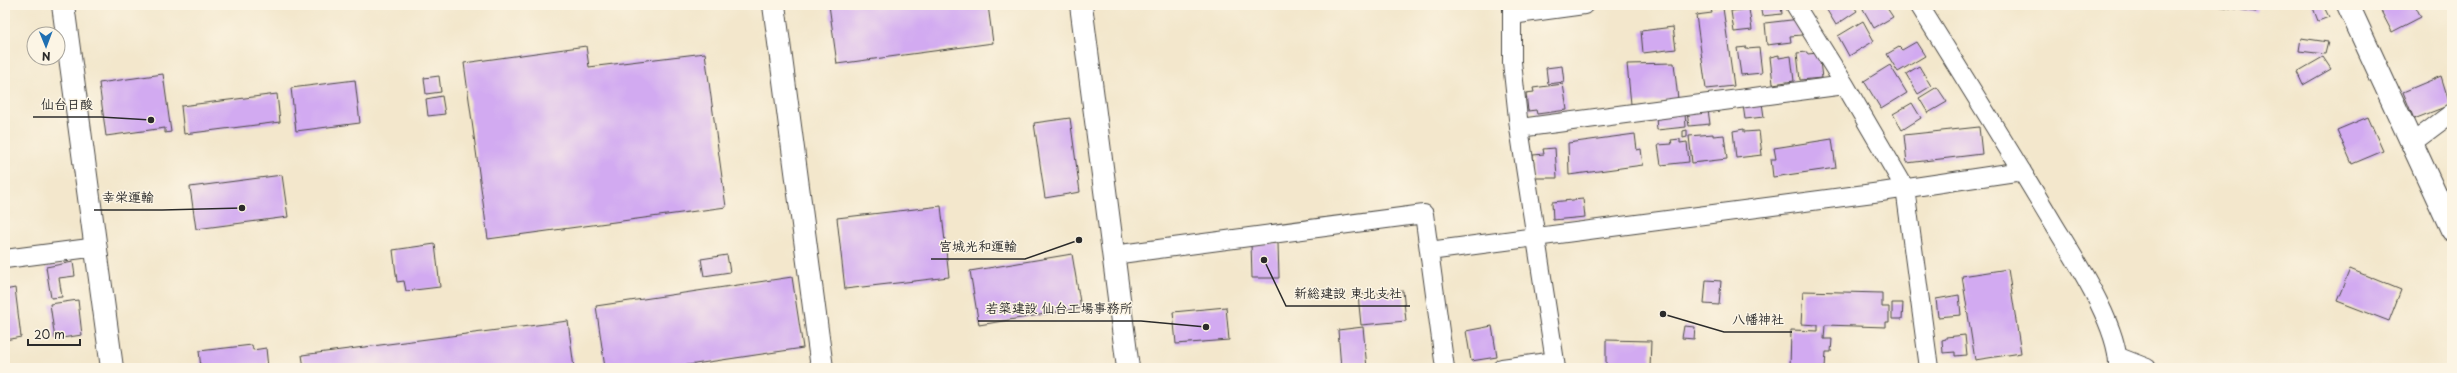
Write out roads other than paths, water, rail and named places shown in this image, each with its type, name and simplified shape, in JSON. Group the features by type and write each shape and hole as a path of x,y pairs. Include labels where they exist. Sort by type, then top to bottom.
{"street":[{"path":"63,5 97,247 112,368"},
{"path":"774,5 822,368"},
{"path":"1081,5 1128,368"},
{"path":"1502,368 1556,364 1519,128 1512,62 1512,10 1584,5"},
{"path":"1795,5 1845,85 1905,188 1929,368"},
{"path":"1919,5 2022,171 2097,299 2118,362 2147,368"},
{"path":"2348,5 2452,230"},
{"path":"1519,128 1845,85"},
{"path":"2412,143 2452,112"},
{"path":"1429,250 1905,188 2022,171"},
{"path":"1113,255 1424,214 1445,368"},
{"path":"5,259 97,247"}],"place":[{"name":"仙台日酸","path":"151,120"},
{"name":"幸栄運輸","path":"242,208"},
{"name":"宮城光和運輸","path":"1079,240"},
{"name":"新総建設 東北支社","path":"1264,260"},
{"name":"八幡神社","path":"1663,314"},
{"name":"若築建設 仙台工場事務所","path":"1206,327"}]}
